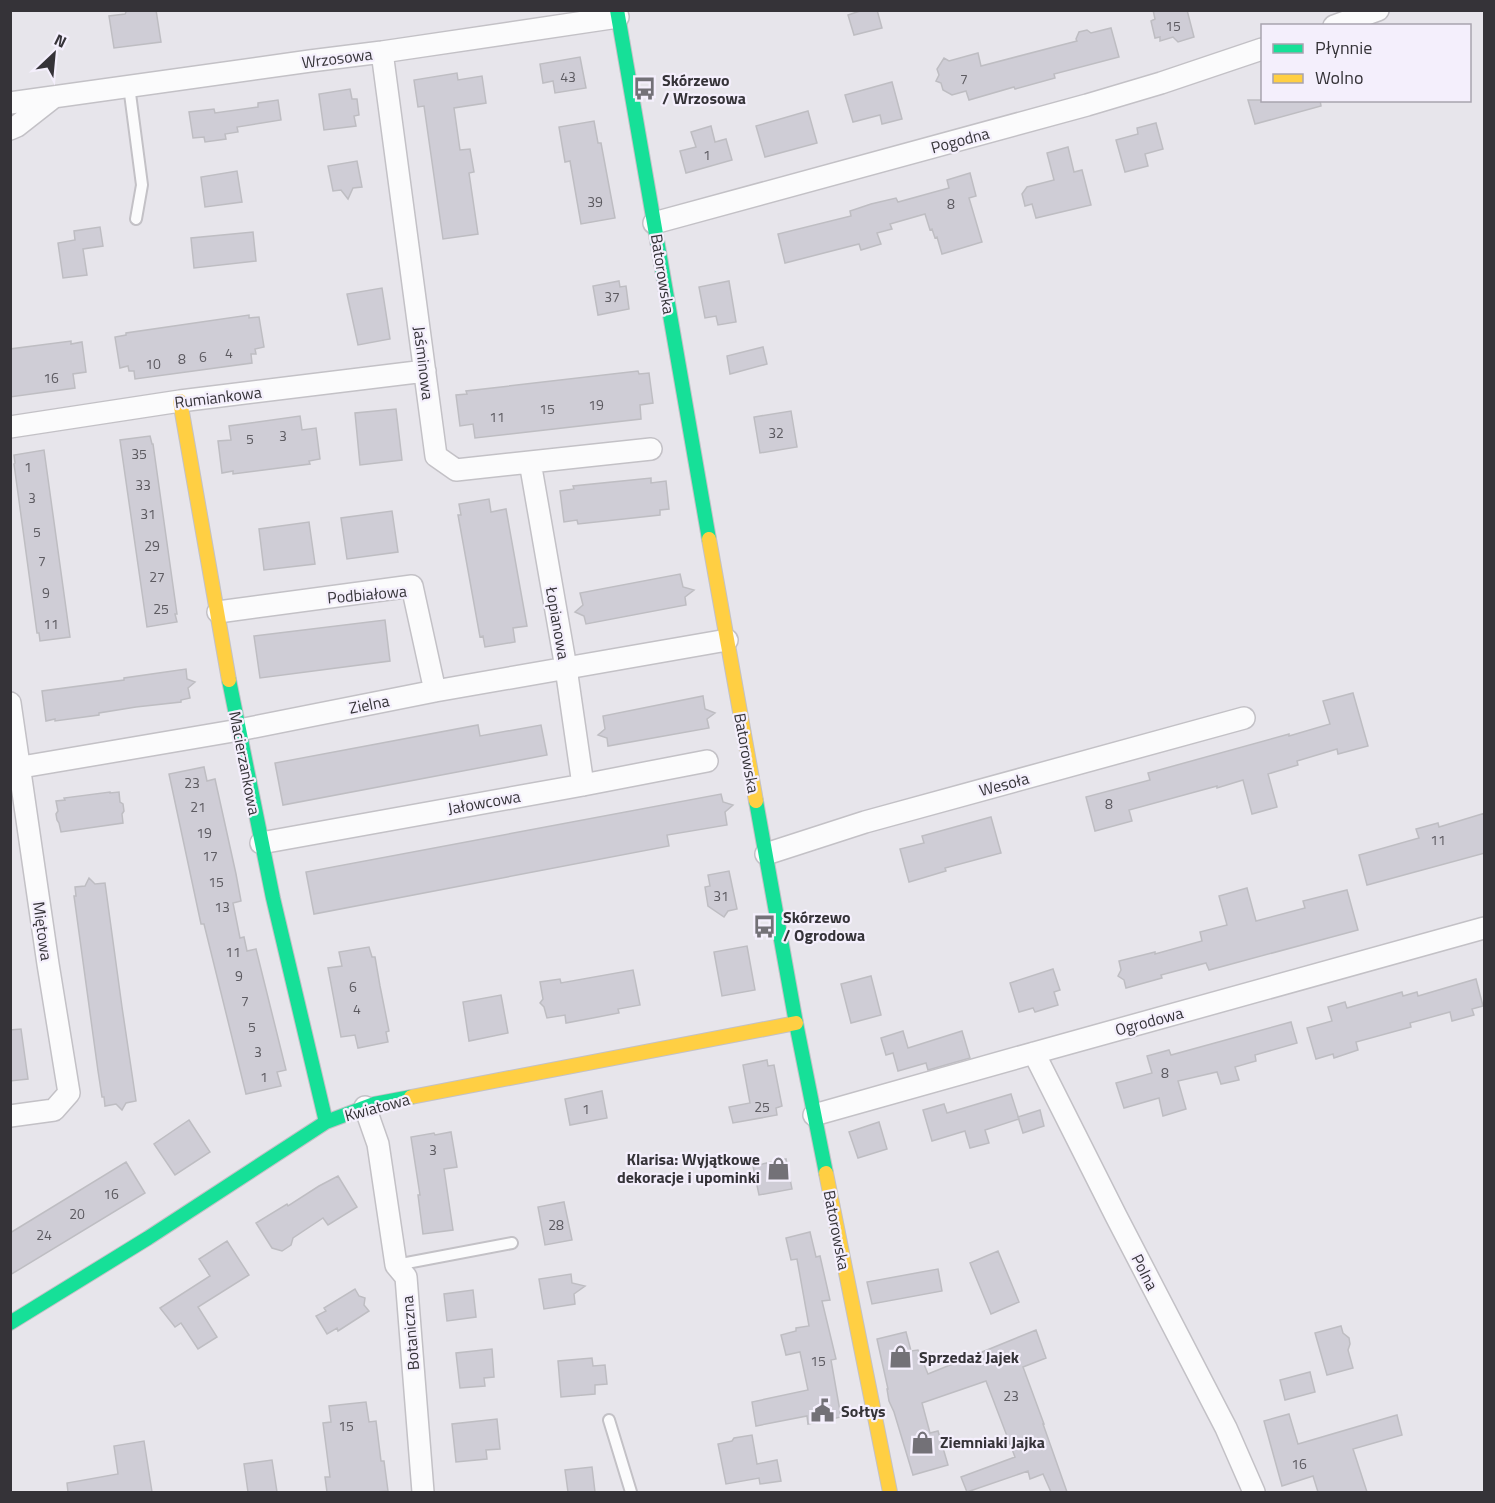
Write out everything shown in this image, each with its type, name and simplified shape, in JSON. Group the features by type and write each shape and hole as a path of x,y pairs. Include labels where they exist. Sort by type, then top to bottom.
{"street":[{"path":"1340,24 1378,10"},
{"name":"Wrzosowa","path":"10,103 382,52 617,14"},
{"name":"Batorowska","path":"617,14 796,1023 890,1492"},
{"name":"Pogodna","path":"654,222 1087,105 1261,51"},
{"name":"Jaśminowa","path":"382,52 436,456 456,470 651,449"},
{"name":"Wrzosowa","path":"10,129 55,97"},
{"name":"Rumiankowa","path":"10,427 180,401 425,371"},
{"name":"Macierzankowa","path":"180,401 261,843 326,1122"},
{"name":"Łopianowa","path":"530,462 566,668 583,785"},
{"name":"Podbiałowa","path":"218,612 412,586 435,691"},
{"name":"Zielna","path":"15,768 239,730 435,691 727,640"},
{"name":"Miętowa","path":"10,703 15,768 69,1093 54,1110 10,1116"},
{"name":"Wesoła","path":"766,854 865,822 1244,718"},
{"name":"Jałowcowa","path":"261,843 706,761"},
{"name":"Ogrodowa","path":"814,1115 1485,928"},
{"name":"Kwiatowa","path":"10,1323 148,1238 326,1122 374,1104 796,1023"},
{"name":"Polna","path":"1034,1053 1226,1428 1254,1492"},
{"name":"Botaniczna","path":"366,1107 378,1144 396,1265 406,1277 423,1492"}],"lane":[{"path":"129,86 142,186 136,219"},
{"path":"396,1265 512,1243"},
{"path":"609,1420 631,1492"}],"building":[{"path":"127,10 156,10 161,42 114,48 109,16 125,14"},
{"path":"863,10 877,10 882,28 854,35 848,15"},
{"path":"1153,10 1187,10 1194,37 1178,42 1173,37 1160,41 1160,37 1155,38 1151,21 1155,19"},
{"path":"1111,28 1119,57 1054,74 1055,78 969,100 966,91 952,95 943,90 941,83 936,81 939,75 937,69 944,58 949,61 978,53 981,66 1077,41 1079,32 1087,30 1091,33"},
{"path":"580,57 586,88 555,93 553,81 543,83 540,64"},
{"path":"457,73 458,80 482,76 486,103 454,108 460,150 470,149 474,172 469,173 478,234 443,239 424,106 418,107 414,80"},
{"path":"892,82 902,119 882,124 880,115 853,122 845,95"},
{"path":"350,89 352,99 357,99 359,115 354,116 356,126 324,130 319,94"},
{"path":"278,100 281,120 237,127 238,132 225,134 226,139 205,142 204,137 193,138 189,112 214,109 215,113 258,107 258,103"},
{"path":"1248,100 1320,102 1321,106 1255,124"},
{"path":"808,111 817,143 765,157 756,126"},
{"path":"594,121 598,143 601,143 615,218 581,224 570,161 565,162 559,127"},
{"path":"1156,123 1163,149 1145,154 1148,166 1125,172 1116,140 1138,134 1137,128"},
{"path":"711,126 715,142 726,139 732,160 686,173 680,151 696,147 691,132"},
{"path":"1068,147 1074,172 1082,170 1091,205 1036,218 1032,204 1025,206 1022,194 1027,187 1054,180 1047,153"},
{"path":"357,161 362,187 353,188 348,199 341,190 333,191 328,166"},
{"path":"237,171 242,202 205,207 201,177"},
{"path":"970,173 976,196 969,198 982,242 942,254 937,237 935,238 932,229 930,230 925,214 890,224 892,229 877,233 881,244 861,250 859,244 785,263 778,234 851,216 850,211 871,204 896,198 898,202 949,188 947,180"},
{"path":"100,227 103,246 83,249 87,275 63,278 58,243 75,240 74,231"},
{"path":"253,232 256,261 194,268 191,238"},
{"path":"619,281 620,287 626,286 629,309 598,315 593,286"},
{"path":"729,281 736,322 718,325 716,316 705,318 699,287"},
{"path":"382,288 390,339 358,345 347,294"},
{"path":"249,315 249,318 259,317 264,347 255,349 256,354 251,354 252,363 135,379 134,371 129,371 128,366 120,368 115,337 126,335 126,333"},
{"path":"71,341 71,344 82,342 86,372 73,374 75,388 10,397 10,349"},
{"path":"763,347 767,364 730,374 727,356"},
{"path":"638,371 639,374 649,373 653,403 640,405 641,419 475,438 473,424 460,426 456,395 467,394 466,391"},
{"path":"396,409 402,460 360,465 355,413"},
{"path":"791,411 797,447 760,453 754,417"},
{"path":"300,416 302,430 316,428 320,459 309,461 310,464 233,474 233,471 222,473 218,441 231,440 229,426"},
{"path":"150,436 153,444 177,622 147,627 120,440"},
{"path":"44,450 70,637 40,641 39,633 37,633 14,455"},
{"path":"651,478 651,483 666,481 669,509 660,510 660,515 578,524 577,520 564,522 560,491 574,489 573,486"},
{"path":"489,499 491,512 506,509 527,626 513,628 515,642 485,647 483,636 480,637 458,515 461,515 459,504"},
{"path":"392,511 398,552 347,559 341,518"},
{"path":"309,522 315,564 264,570 259,529"},
{"path":"680,574 683,587 694,590 685,597 686,605 586,624 584,616 575,612 583,605 580,593"},
{"path":"385,620 390,661 260,678 254,636"},
{"path":"186,669 187,679 195,682 188,688 190,698 181,700 181,702 46,721 42,691"},
{"path":"1353,693 1368,746 1338,754 1337,749 1297,761 1298,765 1268,774 1277,807 1252,814 1243,780 1129,810 1132,821 1095,831 1086,797 1150,780 1148,773 1330,724 1323,701"},
{"path":"703,696 705,709 715,713 707,719 709,728 608,746 607,738 598,735 605,729 603,716"},
{"path":"478,725 480,736 541,725 547,755 283,805 275,763"},
{"path":"204,767 207,781 215,779 236,874 241,901 233,903 240,938 244,937 247,951 256,949 286,1070 277,1072 281,1086 246,1094 204,924 201,924 169,774"},
{"path":"119,792 124,811 123,823 61,832 56,814 58,811 56,801"},
{"path":"721,794 723,802 733,805 725,812 727,825 667,835 669,846 314,914 306,872"},
{"path":"1485,813 1485,853 1367,885 1359,855 1419,838 1416,829 1438,823 1439,827"},
{"path":"991,817 1001,853 945,868 946,871 909,882 900,849 924,843 922,836"},
{"path":"729,871 737,909 728,911 724,917 708,906 705,887 710,886 708,875"},
{"path":"89,878 95,884 105,883 136,1101 126,1103 122,1110 116,1104 105,1106 98,1071 74,896 76,896 75,887 85,886"},
{"path":"1247,888 1256,921 1305,908 1303,901 1347,890 1358,930 1209,970 1206,963 1161,975 1162,978 1126,988 1124,980 1118,976 1121,970 1119,961 1202,941 1200,932 1227,925 1219,896"},
{"path":"747,946 755,990 722,996 714,952"},
{"path":"369,947 372,957 375,957 389,1031 386,1032 388,1042 358,1048 355,1035 341,1037 328,968 342,966 339,952"},
{"path":"1053,969 1060,990 1054,992 1058,1005 1035,1012 1033,1008 1019,1012 1010,983"},
{"path":"633,970 640,1005 618,1009 619,1013 566,1023 565,1015 547,1018 544,1007 540,1003 543,999 540,982 560,979 561,983"},
{"path":"871,976 881,1015 851,1023 841,984"},
{"path":"1476,979 1483,1006 1472,1009 1474,1015 1452,1021 1450,1012 1410,1023 1411,1027 1356,1042 1358,1050 1334,1058 1333,1054 1316,1059 1307,1028 1332,1021 1328,1007 1345,1002 1347,1008 1402,992 1403,996 1417,992 1418,996"},
{"path":"501,995 508,1033 469,1041 463,1002"},
{"path":"1291,1022 1297,1043 1255,1055 1256,1061 1235,1067 1239,1080 1221,1084 1217,1072 1178,1081 1186,1109 1163,1116 1159,1098 1124,1108 1116,1083 1152,1073 1147,1056 1169,1050 1171,1055"},
{"path":"21,1029 28,1079 10,1081 10,1030"},
{"path":"903,1031 908,1048 962,1031 970,1058 928,1070 926,1063 898,1071 893,1053 886,1055 881,1038"},
{"path":"767,1060 768,1066 774,1065 782,1106 776,1108 777,1115 733,1123 729,1107 750,1103 743,1065"},
{"path":"602,1091 607,1118 570,1125 565,1099"},
{"path":"1011,1094 1019,1119 985,1130 989,1143 970,1148 965,1131 932,1141 923,1110 944,1104 947,1113"},
{"path":"1040,1110 1044,1126 1023,1133 1018,1117"},
{"path":"189,1120 210,1152 175,1175 154,1144"},
{"path":"879,1122 887,1149 858,1158 849,1132"},
{"path":"451,1132 457,1167 444,1169 453,1230 423,1234 418,1195 420,1195 411,1137"},
{"path":"786,1159 792,1189 759,1195 753,1166"},
{"path":"126,1162 145,1193 10,1275 10,1233"},
{"path":"338,1176 357,1207 328,1225 323,1218 293,1238 291,1245 282,1251 272,1248 256,1223"},
{"path":"564,1202 572,1240 545,1245 538,1207"},
{"path":"810,1232 816,1257 820,1256 830,1300 822,1301 836,1359 831,1360 841,1417 808,1424 807,1416 756,1426 752,1402 808,1390 800,1352 786,1355 781,1335 796,1331 796,1328 809,1326 797,1259 791,1260 786,1238"},
{"path":"227,1241 249,1275 198,1307 217,1337 198,1349 181,1323 175,1327 160,1308 210,1276 199,1259"},
{"path":"998,1251 1019,1302 991,1314 970,1263"},
{"path":"938,1269 942,1291 872,1304 867,1282"},
{"path":"571,1274 572,1283 585,1286 574,1294 575,1304 544,1309 539,1279"},
{"path":"355,1289 359,1296 365,1298 364,1305 369,1311 338,1331 337,1328 327,1334 316,1316 326,1311 324,1308"},
{"path":"473,1290 476,1317 447,1321 444,1294"},
{"path":"1341,1326 1343,1333 1349,1338 1348,1350 1353,1368 1327,1375 1315,1333"},
{"path":"1036,1330 1046,1358 1023,1367 1067,1492 1051,1492 1043,1474 1030,1479 1028,1471 967,1492 961,1477 1015,1457 986,1381 922,1403 930,1433 938,1431 948,1465 913,1475 889,1401 877,1339 906,1332 911,1351 918,1350 928,1374"},
{"path":"492,1349 494,1377 484,1378 485,1386 460,1388 456,1353"},
{"path":"592,1358 593,1366 605,1365 607,1384 595,1385 595,1394 561,1397 558,1361"},
{"path":"1310,1372 1315,1392 1285,1400 1280,1380"},
{"path":"366,1402 369,1422 376,1421 381,1461 384,1461 388,1491 327,1492 325,1477 330,1477 323,1423 331,1422 329,1406"},
{"path":"1289,1414 1298,1444 1397,1415 1402,1435 1353,1449 1367,1492 1318,1492 1313,1476 1282,1486 1264,1421"},
{"path":"497,1419 500,1449 486,1450 487,1459 456,1462 452,1424"},
{"path":"752,1435 757,1464 777,1460 781,1481 760,1484 759,1478 726,1484 718,1444"},
{"path":"144,1441 152,1492 68,1492 67,1483 118,1474 114,1446"},
{"path":"272,1460 277,1492 248,1492 244,1464"},
{"path":"592,1467 595,1492 568,1492 565,1470"}],"traffic: fast":[{"path":"617,10 709,539"},
{"path":"229,680 273,898 326,1122"},
{"path":"756,801 826,1173"},
{"path":"10,1323 148,1238 326,1122 374,1104 411,1097"}],"traffic: slow":[{"path":"180,401 229,680"},
{"path":"709,539 756,801"},
{"path":"411,1097 796,1023"},
{"path":"826,1173 890,1492"}],"place":[{"name":"Skórzewo / Wrzosowa","path":"644,89"},
{"name":"Skórzewo / Ogrodowa","path":"765,926"},
{"name":"Klarisa: Wyjątkowe dekoracje i upominki","path":"778,1168"},
{"name":"Sprzedaż Jajek","path":"901,1357"},
{"name":"Sołtys","path":"823,1411"},
{"name":"Ziemniaki Jajka","path":"922,1442"}]}
